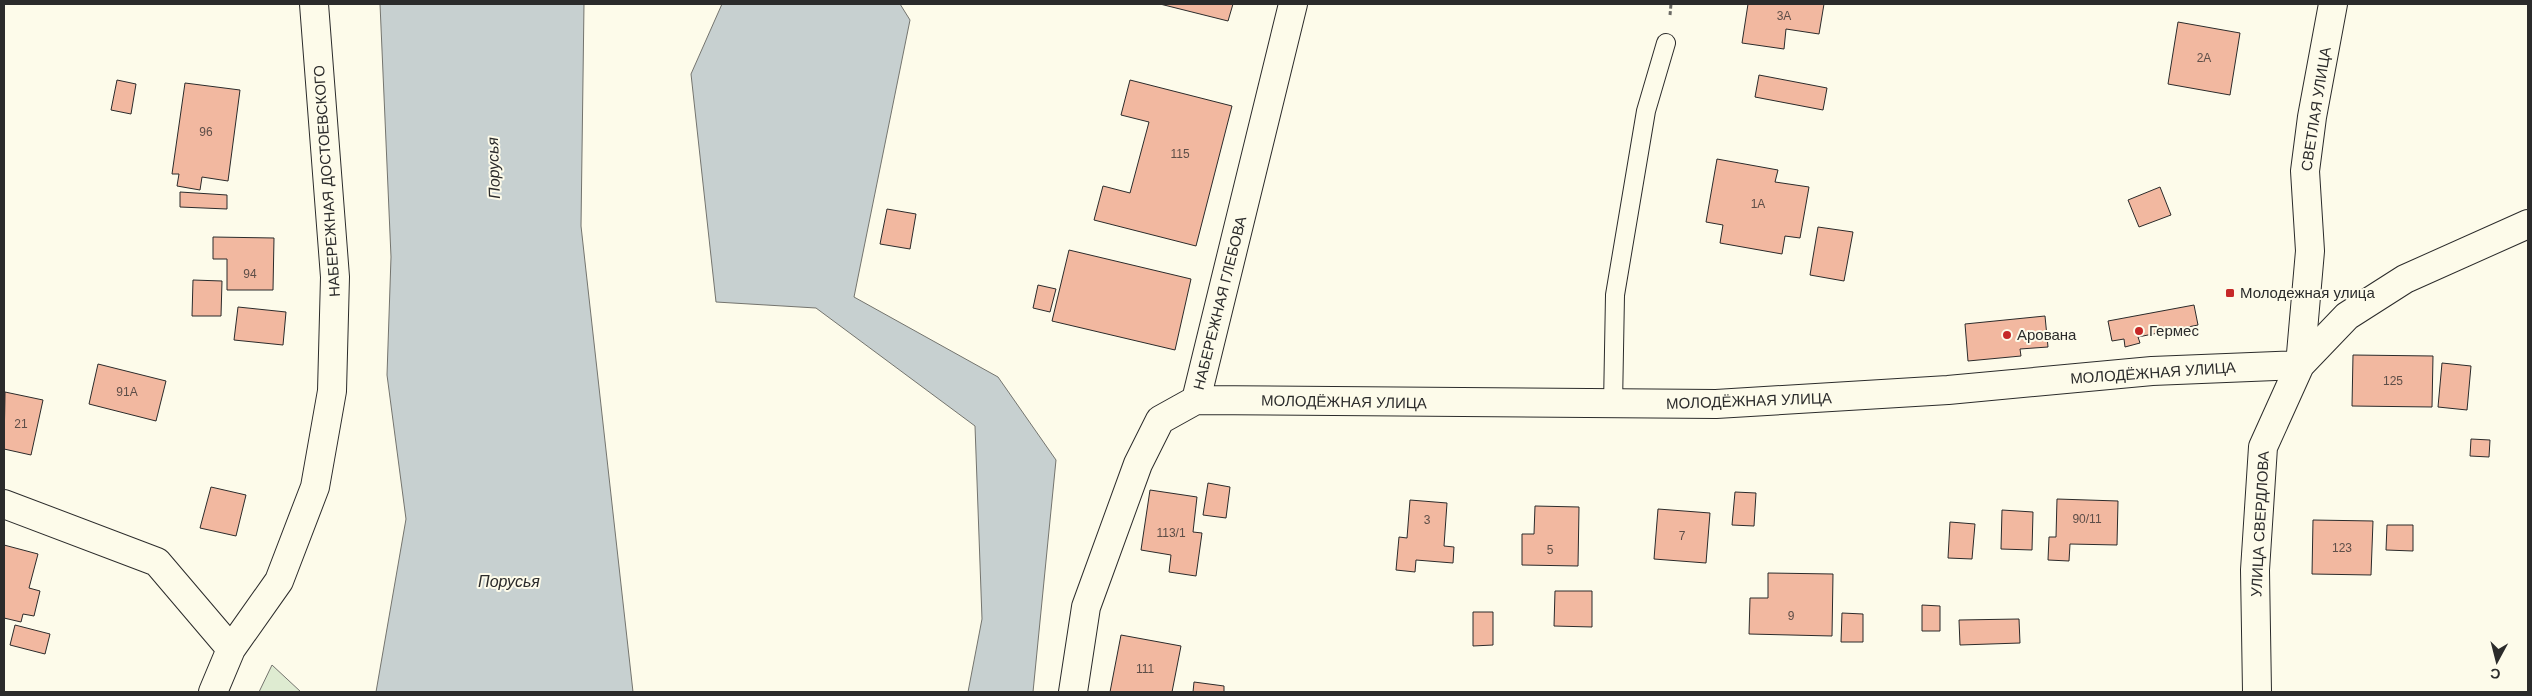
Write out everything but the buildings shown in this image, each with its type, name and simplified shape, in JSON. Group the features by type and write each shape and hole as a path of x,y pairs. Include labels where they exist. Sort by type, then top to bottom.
{"street":[{"name":"НАБЕРЕЖНАЯ ДОСТОЕВСКОГО","path":"213,692 231,649 279,582 315,488 332,391 335,277 314,4"},
{"name":"НАБЕРЕЖНАЯ ГЛЕБОВА","path":"1073,692 1086,607 1138,464 1160,420 1196,400 1293,4"},
{"name":"СВЕТЛАЯ УЛИЦА","path":"2300,365 2310,251 2305,171 2312,117 2333,4"},
{"name":"УЛИЦА СВЕРДЛОВА","path":"2257,692 2255,570 2263,447 2300,365 2348,316 2405,279 2528,224"},
{"name":"МОЛОДЁЖНАЯ УЛИЦА","path":"1196,400 1613,405 1726,404 1948,390 2152,371 2300,365"},
{"path":"4,504 157,562 231,649"}],"lane":[{"path":"1613,405 1615,296 1646,111 1666,43"}],"green space":[{"path":"272,665 301,692 259,692"}],"water":[{"name":"Порусья","path":"380,4 584,4 581,226 633,692 376,692 406,519 387,375 391,257"},
{"path":"722,4 900,4 910,20 854,297 998,377 1056,460 1033,692 968,692 982,619 975,426 816,308 716,302 691,74"}],"place":[{"name":"Молодежная улица","path":"2230,293"},
{"name":"Гермес","path":"2139,331"},
{"name":"Арована","path":"2007,335"}]}
